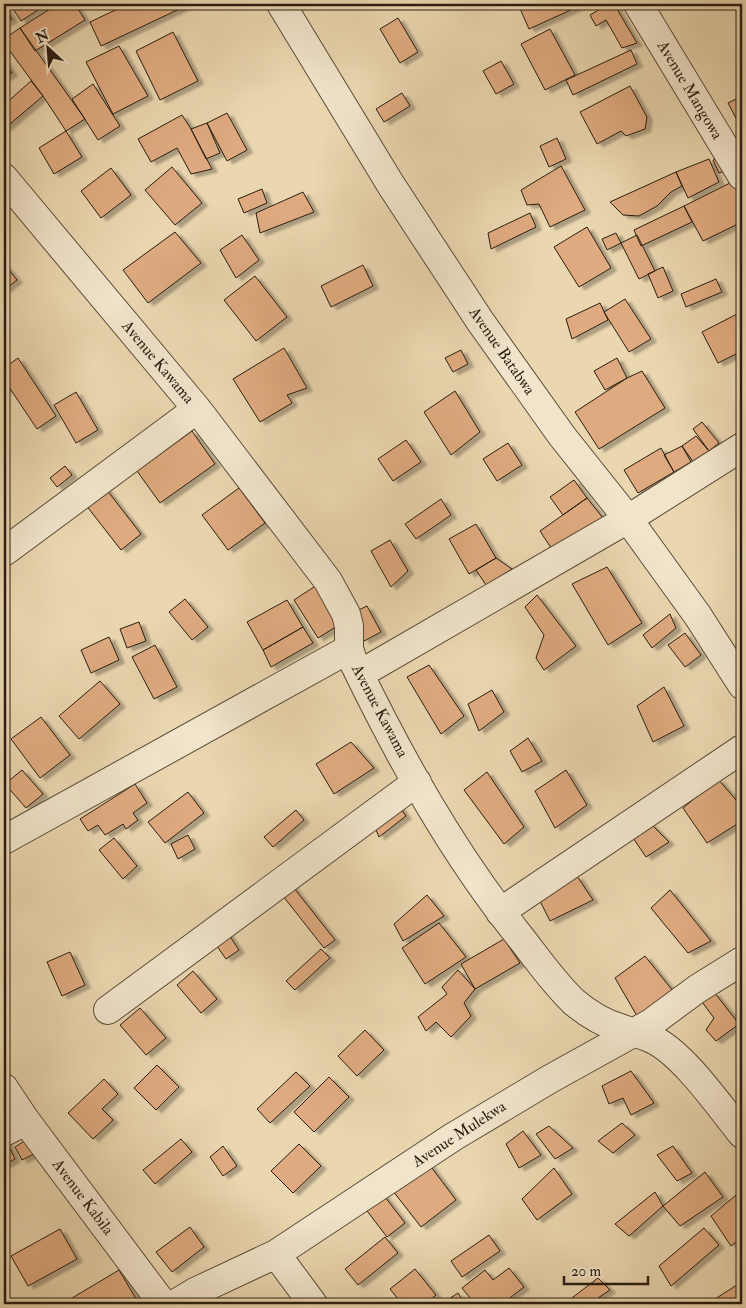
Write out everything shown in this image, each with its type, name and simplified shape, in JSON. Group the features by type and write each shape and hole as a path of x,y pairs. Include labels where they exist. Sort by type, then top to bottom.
{"street":[{"name":"Avenue Batabwa","path":"281,4 391,184 480,321 562,436 628,519 698,616 742,685"},
{"name":"Avenue Mangowa","path":"638,4 742,176"},
{"name":"Avenue Kawama","path":"8,190 197,409 328,581 346,614 349,626 349,649 353,661 417,782 465,862 500,912 539,962 575,1003 595,1017 617,1028 653,1039 684,1064 742,1134"},
{"path":"4,552 197,409"},
{"path":"360,674 628,519 742,447"},
{"path":"4,840 349,649"},
{"path":"500,912 742,749"},
{"path":"108,1010 417,782"},
{"name":"Avenue Mulekwa","path":"174,1304 276,1254 453,1136 662,1016 697,989 742,961"},
{"name":"Avenue Kabila","path":"4,1088 15,1127 163,1304"},
{"path":"276,1254 313,1304"}],"building":[{"path":"10,4 47,4 21,21"},
{"path":"58,4 75,4 85,20 35,51 20,28"},
{"path":"128,4 190,4 101,46 90,22"},
{"path":"518,4 584,4 529,29"},
{"path":"609,4 614,4 637,43 622,48 606,20 596,26 590,15"},
{"path":"4,5 12,19 4,24"},
{"path":"398,18 418,52 400,63 380,29"},
{"path":"20,28 85,119 66,131 4,43 4,39"},
{"path":"550,29 575,75 545,90 521,44"},
{"path":"173,32 198,81 160,100 136,51"},
{"path":"119,46 148,96 113,114 86,62"},
{"path":"631,50 637,64 573,95 566,80"},
{"path":"4,60 12,73 4,78"},
{"path":"501,61 514,84 496,94 483,71"},
{"path":"31,81 43,96 4,129 4,105"},
{"path":"93,84 120,126 98,140 72,99"},
{"path":"630,86 647,117 645,129 626,136 621,131 597,144 580,112"},
{"path":"402,93 410,106 384,122 376,109"},
{"path":"742,96 742,122 739,124 728,103"},
{"path":"227,113 247,150 227,161 207,123"},
{"path":"182,115 212,169 191,174 177,148 151,162 138,139"},
{"path":"207,123 220,153 206,159 191,129"},
{"path":"66,131 82,157 54,174 39,148"},
{"path":"557,138 566,159 549,167 540,146"},
{"path":"723,156 729,169 719,173 713,160"},
{"path":"709,159 719,182 688,198 676,172"},
{"path":"561,166 585,210 550,227 539,204 527,205 521,190"},
{"path":"172,167 202,203 175,225 145,190"},
{"path":"111,168 131,195 101,218 81,191"},
{"path":"676,172 682,186 671,192 657,206 639,216 623,215 610,202"},
{"path":"734,181 742,197 742,222 703,241 684,206"},
{"path":"262,189 267,203 244,213 238,199"},
{"path":"303,192 314,212 260,233 256,213"},
{"path":"684,206 692,222 641,246 634,230"},
{"path":"530,213 536,227 491,249 488,233"},
{"path":"587,227 611,268 579,287 554,247"},
{"path":"175,232 201,263 148,303 123,270"},
{"path":"616,233 621,243 607,250 602,239"},
{"path":"242,235 259,260 236,278 220,250"},
{"path":"637,235 655,271 639,279 621,243"},
{"path":"4,264 17,280 4,290"},
{"path":"363,265 373,286 331,307 321,286"},
{"path":"663,267 673,291 658,298 648,274"},
{"path":"255,276 287,317 256,341 224,300"},
{"path":"716,279 722,292 686,307 681,294"},
{"path":"625,299 651,339 629,352 604,312"},
{"path":"600,303 608,320 572,339 566,319"},
{"path":"739,313 742,320 742,351 718,363 702,332"},
{"path":"284,348 307,388 287,395 292,403 260,422 233,379"},
{"path":"461,350 468,364 453,372 445,358"},
{"path":"18,358 56,416 37,429 9,387 4,391 4,368"},
{"path":"617,358 627,378 605,390 594,371"},
{"path":"642,371 665,408 599,449 575,412 627,378"},
{"path":"455,391 480,432 451,455 424,412"},
{"path":"76,392 98,430 76,443 54,405"},
{"path":"702,422 719,443 709,451 693,429"},
{"path":"192,431 215,464 160,503 137,471"},
{"path":"696,436 709,451 694,463 682,446"},
{"path":"406,440 421,462 393,481 378,459"},
{"path":"508,443 522,465 497,481 483,459"},
{"path":"682,446 691,462 674,472 664,455"},
{"path":"661,448 674,472 638,493 624,470"},
{"path":"65,466 72,475 57,487 50,478"},
{"path":"574,480 587,498 563,515 550,497"},
{"path":"103,485 141,534 121,550 82,500"},
{"path":"239,488 265,523 228,550 202,515"},
{"path":"587,498 603,518 553,551 540,531"},
{"path":"441,499 451,515 416,539 405,524"},
{"path":"476,524 496,558 469,574 449,539"},
{"path":"390,540 408,571 391,587 371,551"},
{"path":"496,558 512,569 486,585 476,570"},
{"path":"607,567 642,623 608,645 572,584"},
{"path":"317,585 342,623 318,638 294,600"},
{"path":"537,595 576,646 544,670 536,658 544,635 525,607"},
{"path":"185,599 208,627 192,640 169,612"},
{"path":"287,600 303,627 263,650 247,622"},
{"path":"367,606 381,632 364,641 350,614"},
{"path":"670,614 676,628 652,648 643,635"},
{"path":"139,622 146,641 127,648 120,629"},
{"path":"303,627 313,643 271,667 263,650"},
{"path":"685,633 701,655 685,667 668,645"},
{"path":"109,637 119,660 91,673 81,650"},
{"path":"155,645 177,687 154,699 132,657"},
{"path":"429,665 464,716 441,734 407,677"},
{"path":"100,681 120,704 79,739 59,716"},
{"path":"664,687 684,726 653,742 637,706"},
{"path":"492,690 504,712 479,731 468,704"},
{"path":"41,717 70,755 40,778 11,739"},
{"path":"528,738 542,761 522,772 510,751"},
{"path":"351,742 374,768 334,794 316,764"},
{"path":"22,770 43,794 26,808 5,784"},
{"path":"566,770 587,805 555,828 535,791"},
{"path":"487,772 524,827 504,844 464,790"},
{"path":"718,779 742,807 742,821 707,843 683,808"},
{"path":"135,784 147,803 133,813 138,820 126,829 123,824 105,835 98,825 88,831 80,819"},
{"path":"188,792 204,813 165,843 148,822"},
{"path":"396,802 406,816 379,837 371,818"},
{"path":"296,810 304,820 273,847 264,837"},
{"path":"649,822 669,842 646,857 631,835"},
{"path":"188,835 195,849 178,859 171,844"},
{"path":"114,838 137,866 123,879 99,850"},
{"path":"577,876 593,900 550,921 540,901"},
{"path":"290,883 335,940 324,948 279,891"},
{"path":"670,890 711,941 688,953 651,908"},
{"path":"427,895 444,916 403,941 394,924"},
{"path":"439,923 466,957 425,984 402,948"},
{"path":"223,926 239,950 226,959 210,936"},
{"path":"504,939 520,963 475,989 461,964"},
{"path":"321,949 330,958 295,990 286,981"},
{"path":"70,952 85,985 62,996 47,962"},
{"path":"645,956 673,991 640,1021 615,978"},
{"path":"458,970 475,989 464,1003 471,1016 451,1037 436,1022 426,1031 418,1017 447,994 442,987"},
{"path":"193,971 217,999 201,1013 177,985"},
{"path":"714,992 739,1024 716,1041 706,1030 714,1018 702,1002"},
{"path":"140,1008 166,1038 146,1055 120,1025"},
{"path":"365,1030 384,1050 357,1076 338,1056"},
{"path":"157,1065 179,1087 156,1110 134,1088"},
{"path":"631,1071 654,1103 631,1115 623,1098 609,1104 602,1086"},
{"path":"296,1072 310,1086 270,1123 257,1109"},
{"path":"329,1077 349,1097 314,1132 294,1112"},
{"path":"104,1079 118,1094 102,1109 113,1120 93,1139 68,1113"},
{"path":"622,1123 635,1135 613,1153 598,1141"},
{"path":"549,1126 573,1148 555,1159 536,1134"},
{"path":"523,1131 541,1155 519,1168 506,1144"},
{"path":"181,1139 192,1152 155,1184 143,1170"},
{"path":"6,1140 15,1159 4,1165 4,1141"},
{"path":"26,1140 34,1154 22,1160 15,1147"},
{"path":"299,1144 321,1166 293,1193 271,1171"},
{"path":"223,1146 237,1166 223,1176 210,1157"},
{"path":"673,1146 692,1173 677,1181 657,1155"},
{"path":"429,1164 456,1200 421,1227 393,1191"},
{"path":"554,1168 572,1194 537,1220 522,1199"},
{"path":"705,1172 723,1197 680,1226 663,1206"},
{"path":"742,1190 742,1237 731,1246 711,1216"},
{"path":"655,1192 663,1206 629,1236 615,1224"},
{"path":"382,1193 405,1223 387,1237 364,1207"},
{"path":"190,1227 204,1247 172,1272 156,1252"},
{"path":"704,1228 719,1245 671,1286 659,1266"},
{"path":"60,1229 77,1259 28,1286 11,1256"},
{"path":"489,1235 500,1251 462,1277 451,1261"},
{"path":"385,1237 398,1253 358,1285 345,1269"},
{"path":"509,1268 524,1287 502,1304 475,1304 462,1288 485,1270 493,1280"},
{"path":"415,1269 436,1295 425,1304 402,1304 390,1289"},
{"path":"119,1270 139,1304 62,1304"},
{"path":"598,1278 610,1290 589,1304 564,1304"},
{"path":"740,1283 742,1286 742,1304 719,1304 715,1299"},
{"path":"208,1290 219,1304 189,1304"},
{"path":"458,1293 465,1304 441,1304"}]}
